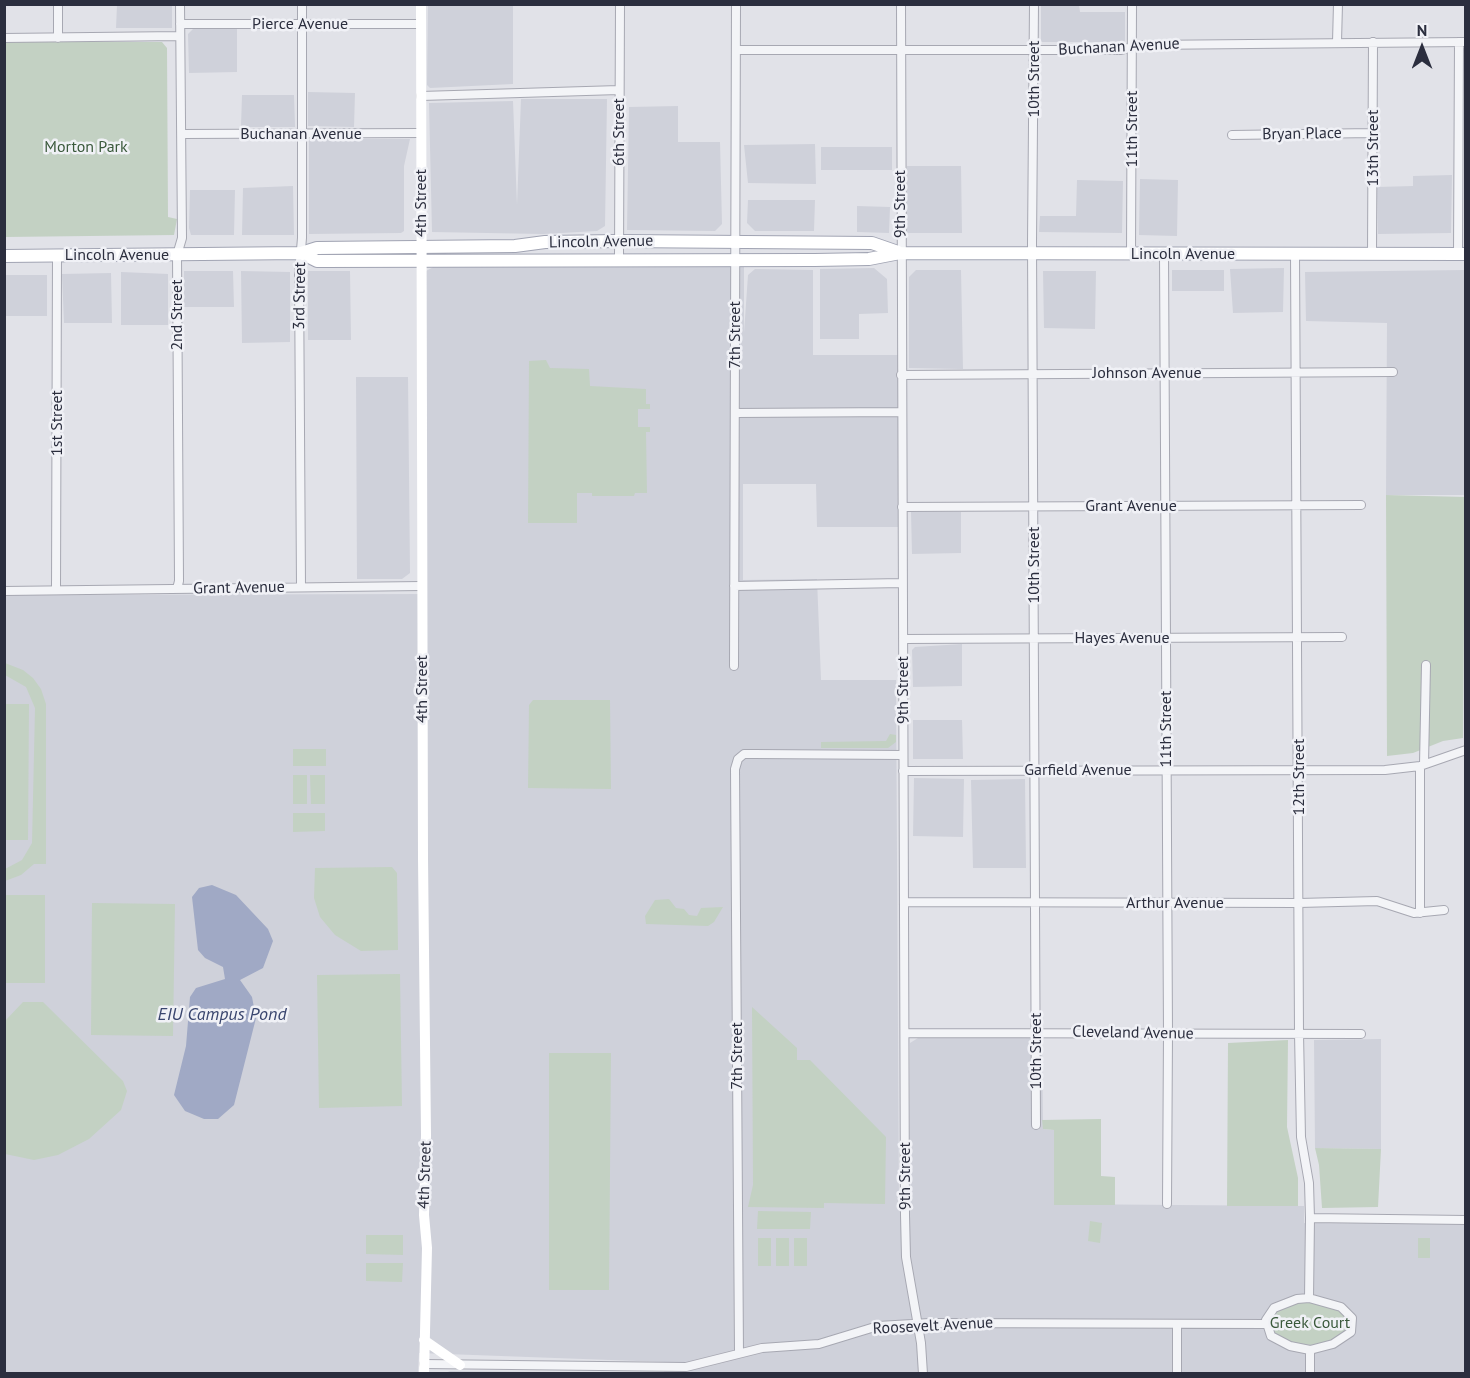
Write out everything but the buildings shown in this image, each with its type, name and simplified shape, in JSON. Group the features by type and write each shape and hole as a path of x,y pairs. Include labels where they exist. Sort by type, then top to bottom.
{"main road":[{"name":"Lincoln Avenue","path":"4,256 301,253 317,248 619,241 872,243 900,253"},
{"name":"Lincoln Avenue","path":"301,253 317,261 869,259 900,253 1462,254"}],"street":[{"path":"58,4 58,38"},
{"name":"2nd Street","path":"177,589 179,581 177,255 182,238 180,4"},
{"name":"3rd Street","path":"301,587 302,4"},
{"name":"4th Street","path":"421,4 426,1126 424,1215 427,1248 424,1369"},
{"name":"6th Street","path":"619,259 620,4"},
{"name":"7th Street","path":"734,666 736,4"},
{"name":"9th Street","path":"901,4 900,253 906,1243 923,1374"},
{"name":"10th Street","path":"1034,4 1032,254 1036,1125"},
{"name":"11th Street","path":"1131,254 1132,4"},
{"path":"1337,42 1338,4"},
{"name":"Pierce Avenue","path":"180,24 421,24"},
{"path":"4,38 180,36"},
{"name":"Buchanan Avenue","path":"736,50 1034,51 1337,42 1462,42"},
{"name":"13th Street","path":"1372,254 1373,42"},
{"path":"1462,42 1462,254"},
{"path":"421,96 619,90"},
{"name":"Buchanan Avenue","path":"182,134 421,133"},
{"name":"Bryan Place","path":"1232,135 1373,133"},
{"name":"11th Street","path":"1164,254 1167,1204"},
{"name":"12th Street","path":"1295,254 1299,1033 1301,1137 1309,1182 1309,1298"},
{"name":"1st Street","path":"56,591 57,255"},
{"name":"Johnson Avenue","path":"901,375 1393,372"},
{"path":"735,413 901,412"},
{"name":"Grant Avenue","path":"902,507 1361,505"},
{"path":"734,586 902,583"},
{"name":"Grant Avenue","path":"4,591 422,586"},
{"name":"Hayes Avenue","path":"903,639 1342,637"},
{"path":"1420,913 1426,665"},
{"name":"Garfield Avenue","path":"903,771 1392,770 1422,765 1466,750"},
{"name":"7th Street","path":"739,1353 735,769 738,759 744,754 903,755"},
{"name":"Arthur Avenue","path":"904,902 1299,903 1377,901 1420,913 1444,910"},
{"name":"Cleveland Avenue","path":"905,1033 1361,1034"},
{"path":"1310,1218 1466,1220"},
{"path":"1309,1298 1341,1307 1352,1318 1351,1332 1340,1341 1310,1350 1280,1342 1271,1335 1266,1324 1274,1308 1297,1299 1309,1298"},
{"name":"Roosevelt Avenue","path":"424,1369 460,1365 670,1368 702,1364 762,1348 811,1346 869,1328 918,1324 1266,1324"},
{"path":"1178,1324 1178,1374"},
{"path":"424,1340 460,1365"},
{"path":"1310,1350 1310,1374"}],"shaded area":[{"path":"117,5 172,5 172,28 116,28"},
{"path":"428,5 513,5 513,84 430,88 427,85"},
{"path":"1041,5 1079,5 1080,12 1125,12 1125,42 1041,42"},
{"path":"193,29 237,29 237,72 189,73 188,34"},
{"path":"308,92 355,93 354,127 308,126"},
{"path":"242,95 294,95 295,127 241,127"},
{"path":"521,99 607,99 605,226 597,231 543,234 432,232 429,103 513,101 517,205"},
{"path":"678,106 678,142 720,142 722,224 715,231 627,230 629,107"},
{"path":"309,139 410,139 404,166 404,231 401,233 309,234"},
{"path":"815,144 816,184 748,183 744,145"},
{"path":"821,147 892,147 892,170 821,170"},
{"path":"907,166 961,166 962,233 906,233"},
{"path":"1452,175 1451,233 1378,234 1377,187 1413,186 1413,176"},
{"path":"1140,179 1178,180 1177,236 1139,235"},
{"path":"1077,180 1123,181 1122,233 1039,232 1040,216 1076,216"},
{"path":"293,186 294,235 242,235 243,188"},
{"path":"190,190 235,190 234,235 191,235 189,228"},
{"path":"748,200 815,200 814,231 755,231 747,223"},
{"path":"857,206 890,207 889,233 857,232"},
{"path":"744,263 744,333 748,275 755,269 813,270 813,355 898,355 898,527 817,527 816,484 743,484 743,580 817,579 821,680 896,680 899,1206 910,1206 910,1043 918,1038 1042,1036 1043,1129 1054,1130 1054,1204 1304,1206 1304,1223 1465,1224 1465,1373 443,1374 450,1371 664,1373 665,1362 419,1353 418,1373 5,1373 4,595 427,594 426,271 439,264"},
{"path":"874,268 887,279 888,313 859,314 859,339 820,339 820,269"},
{"path":"1284,268 1283,312 1233,313 1230,269"},
{"path":"916,270 961,270 963,369 909,368 909,277"},
{"path":"1172,270 1224,270 1224,291 1172,291"},
{"path":"1465,270 1465,495 1386,495 1387,323 1306,321 1305,272"},
{"path":"184,271 233,271 234,307 184,307"},
{"path":"241,271 290,272 290,342 242,343"},
{"path":"308,271 350,271 351,340 308,340"},
{"path":"1043,271 1096,271 1095,329 1044,328"},
{"path":"121,272 168,274 168,325 121,325"},
{"path":"111,273 112,323 64,323 62,274"},
{"path":"4,275 47,275 47,316 5,316"},
{"path":"356,377 408,377 410,573 402,579 357,579"},
{"path":"911,512 961,512 961,553 912,554"},
{"path":"962,644 962,686 913,687 912,650 915,647"},
{"path":"913,720 962,720 963,759 913,759"},
{"path":"914,778 964,779 963,837 913,836"},
{"path":"1025,779 1026,868 973,868 971,780"},
{"path":"1381,1039 1381,1149 1315,1148 1314,1040"}],"green space":[{"name":"Morton Park","path":"4,42 162,42 167,48 168,217 177,219 174,235 5,237"},
{"path":"546,360 550,368 589,369 590,386 646,389 646,404 650,404 650,409 638,409 638,427 650,427 650,432 646,432 647,493 635,493 634,496 592,496 592,493 577,493 577,523 528,523 529,361"},
{"path":"1386,495 1465,497 1463,738 1443,741 1413,753 1387,756"},
{"path":"5,663 23,670 33,678 41,689 46,704 46,864 34,864 21,875 5,881 5,869 22,860 32,843 35,708 26,687 5,675"},
{"path":"533,700 610,700 611,789 528,788 529,705"},
{"path":"5,704 29,704 28,840 5,840"},
{"path":"890,734 896,735 896,742 888,748 821,748 821,742 886,741"},
{"path":"293,749 326,749 326,766 293,766"},
{"path":"293,775 307,775 307,804 293,804"},
{"path":"310,775 325,775 325,804 311,804"},
{"path":"293,813 325,813 325,831 293,832"},
{"path":"392,867 397,873 398,950 361,951 335,935 320,917 314,898 315,868"},
{"path":"5,895 45,895 45,983 5,983"},
{"path":"669,899 676,908 684,909 689,915 697,916 701,908 723,907 714,922 708,926 646,924 645,916 655,900"},
{"path":"92,903 175,904 173,1036 91,1035"},
{"path":"400,974 402,1106 319,1108 317,975"},
{"path":"23,1002 43,1002 123,1081 127,1091 121,1110 89,1139 58,1155 34,1160 5,1154 5,1021"},
{"path":"752,1007 797,1048 797,1060 810,1060 886,1137 885,1204 824,1203 824,1208 748,1207 753,1185"},
{"path":"1288,1040 1287,1127 1298,1178 1298,1206 1227,1206 1228,1043"},
{"path":"549,1053 611,1053 609,1290 549,1290"},
{"path":"1101,1119 1101,1176 1115,1177 1115,1205 1054,1205 1054,1130 1043,1129 1042,1120"},
{"path":"1315,1148 1381,1149 1378,1207 1322,1208 1319,1165"},
{"path":"758,1211 811,1212 810,1229 757,1229"},
{"path":"1090,1221 1102,1223 1100,1243 1088,1241"},
{"path":"366,1235 403,1235 403,1255 366,1254"},
{"path":"758,1238 771,1238 771,1266 758,1266"},
{"path":"776,1238 789,1238 789,1266 776,1266"},
{"path":"794,1238 807,1238 807,1266 794,1266"},
{"path":"1418,1238 1430,1238 1430,1258 1418,1258"},
{"path":"366,1263 403,1263 402,1282 366,1281"},
{"name":"Greek Court","path":"1309,1302 1328,1305 1346,1313 1350,1323 1347,1332 1335,1340 1311,1345 1290,1342 1273,1332 1270,1322 1275,1312 1290,1304"}],"water":[{"name":"EIU Campus Pond","path":"212,885 236,895 268,929 273,941 263,968 240,980 252,997 256,1018 234,1105 218,1119 204,1119 185,1111 174,1095 186,1046 190,997 196,988 225,979 223,967 205,958 198,950 192,897 199,888"}]}
